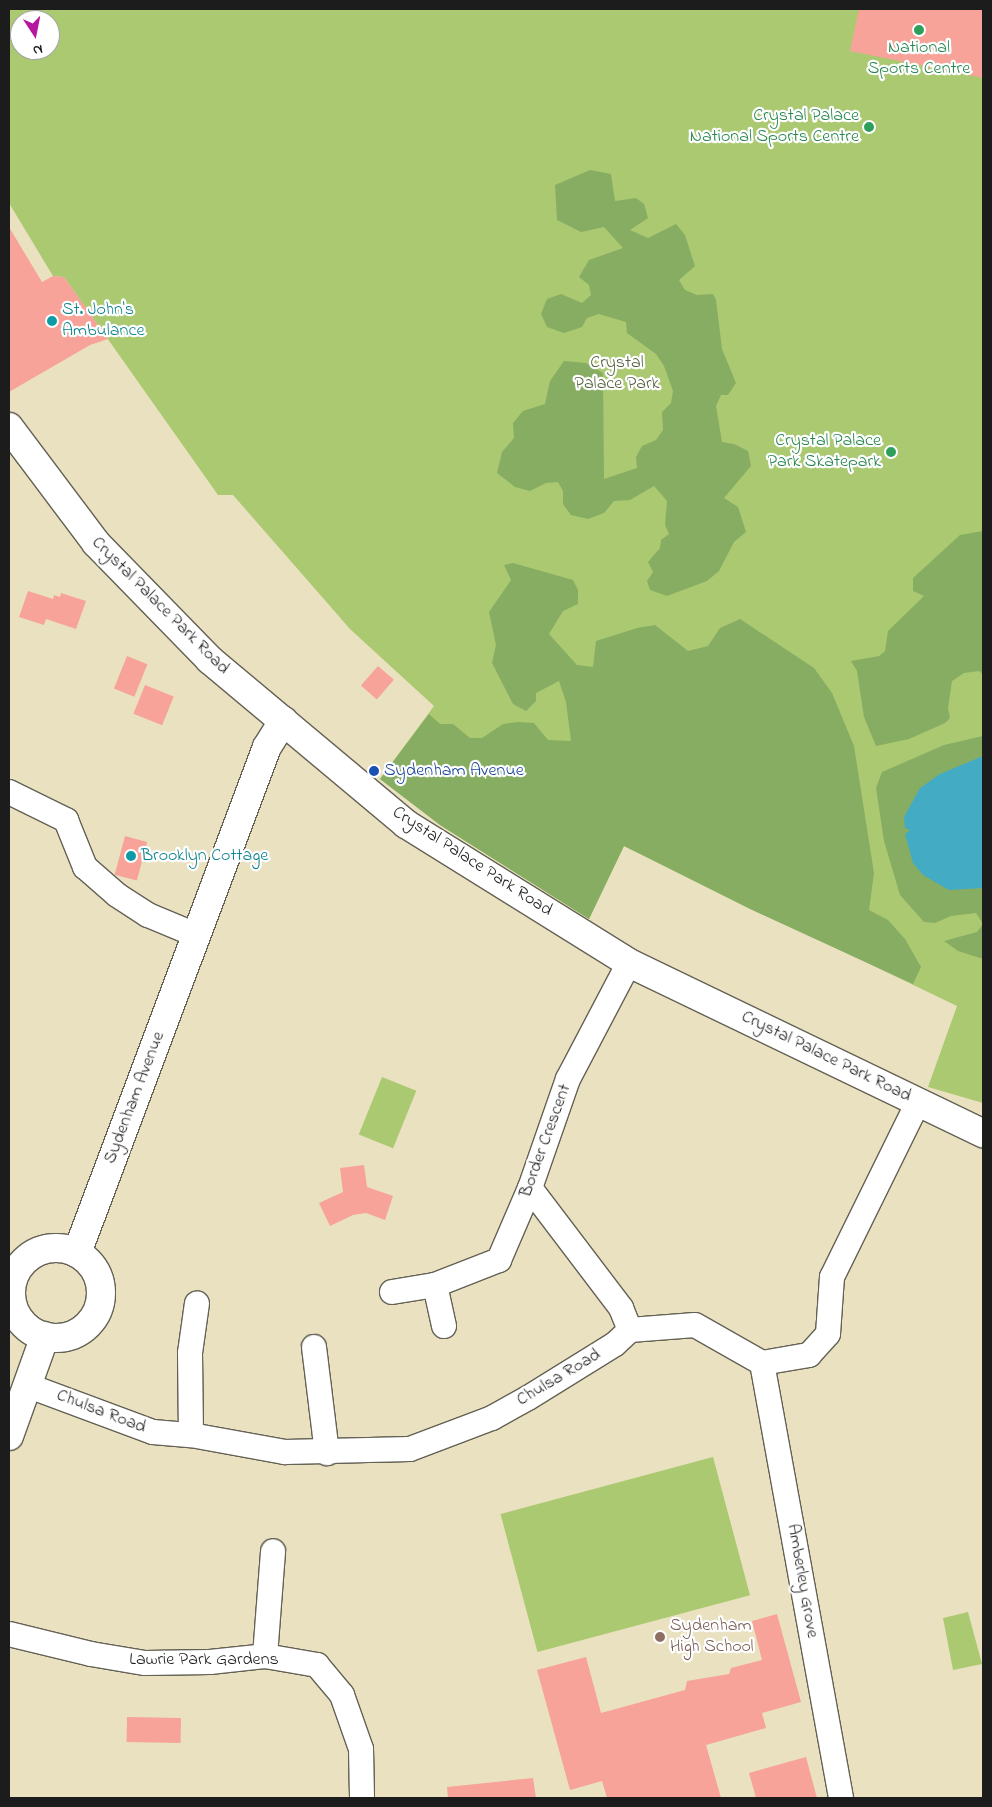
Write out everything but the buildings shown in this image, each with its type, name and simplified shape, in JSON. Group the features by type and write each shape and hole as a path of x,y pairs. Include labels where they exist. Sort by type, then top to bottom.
{"main road":[{"name":"Crystal Palace Park Road","path":"9,427 96,543 210,660 406,824 630,963 983,1133"},
{"name":"Sydenham Avenue","path":"77,1252 267,747 283,721"},
{"path":"53,1248 77,1252 87,1259 100,1279 101,1297 96,1314 80,1331 69,1336 45,1336 34,1332 17,1314 10,1285 19,1269 31,1256 53,1248"},
{"path":"9,1436 29,1386 45,1336"}],"street":[{"path":"9,792 66,820 84,866 117,895 148,915 196,935"},
{"name":"Border Crescent","path":"392,1292 435,1285 499,1260 530,1188 568,1079 630,963"},
{"path":"530,1188 621,1308 630,1330 695,1325 762,1363 809,1355 828,1334 832,1276 918,1102"},
{"path":"435,1285 444,1326"},
{"path":"191,1435 190,1353 197,1303"},
{"name":"Chulsa Road","path":"29,1386 153,1432 191,1435 285,1452 327,1453 410,1449 492,1418 607,1349 630,1330"},
{"path":"314,1347 327,1453"},
{"name":"Amberley Grove","path":"762,1363 841,1798"},
{"path":"265,1656 273,1551"},
{"name":"Lawrie Park Gardens","path":"9,1634 91,1654 145,1663 210,1662 265,1656 317,1665 342,1695 361,1748 362,1798"}],"green space":[{"name":"Crystal Palace Park","path":"9,9 983,9 983,1103 928,1087 957,1006 624,846 589,919 440,825 380,779 434,706 350,629 233,495 218,495 64,277 53,276 9,203"},
{"path":"590,170 611,174 615,201 636,198 644,204 648,218 630,230 648,238 676,224 685,235 695,266 679,280 685,290 697,295 713,294 716,300 722,349 736,383 728,395 721,395 716,406 722,442 734,444 748,451 751,466 724,498 738,507 746,532 734,542 719,571 707,581 667,596 650,590 647,581 653,572 648,562 660,548 661,540 669,534 665,525 667,501 654,486 630,500 614,501 604,513 588,519 571,515 563,504 563,491 558,482 546,483 530,491 515,487 497,473 502,452 514,438 513,423 523,411 545,404 550,381 564,361 586,363 603,373 604,479 637,468 636,457 642,446 656,440 663,430 662,412 671,403 673,391 664,366 656,354 627,333 626,322 599,314 587,318 582,327 564,333 547,327 541,314 547,299 561,294 582,303 591,295 589,285 579,277 589,260 623,248 604,227 581,232 557,220 555,185"},
{"path":"983,531 983,674 979,671 964,673 952,681 948,708 950,718 945,723 909,739 876,746 864,717 857,671 851,661 879,656 885,651 888,631 924,596 913,591 913,578 960,535"},
{"path":"513,563 573,580 578,590 578,604 563,611 549,634 577,665 593,667 596,641 637,628 655,625 688,651 708,646 720,628 740,619 814,668 832,693 854,746 874,873 869,910 888,920 905,939 921,967 913,984 750,909 624,846 589,919 440,825 380,779 429,714 440,724 453,724 470,738 482,738 503,724 518,722 534,723 548,740 571,741 566,702 559,681 536,693 536,701 526,711 513,704 492,663 496,645 489,612 511,580 504,565"},
{"path":"983,736 983,924 976,913 951,916 935,923 924,922 900,895 884,841 876,788 882,772 944,745"},
{"path":"983,924 983,959 958,951 944,941 977,932"},
{"path":"382,1077 416,1091 393,1148 359,1134"},
{"path":"713,1457 750,1595 538,1652 500,1514"},
{"path":"968,1612 982,1664 953,1670 943,1618"}],"water":[{"path":"983,756 983,888 949,890 923,875 913,863 905,834 910,830 905,828 904,817 920,788 940,774"}],"place":[{"name":"National Sports Centre","path":"919,30"},
{"name":"Crystal Palace National Sports Centre","path":"869,127"},
{"name":"St. John's Ambulance","path":"52,321"},
{"name":"Crystal Palace Park Skatepark","path":"891,452"},
{"name":"Sydenham Avenue","path":"374,771"},
{"name":"Brooklyn Cottage","path":"131,856"},
{"name":"Sydenham High School","path":"660,1637"}]}
